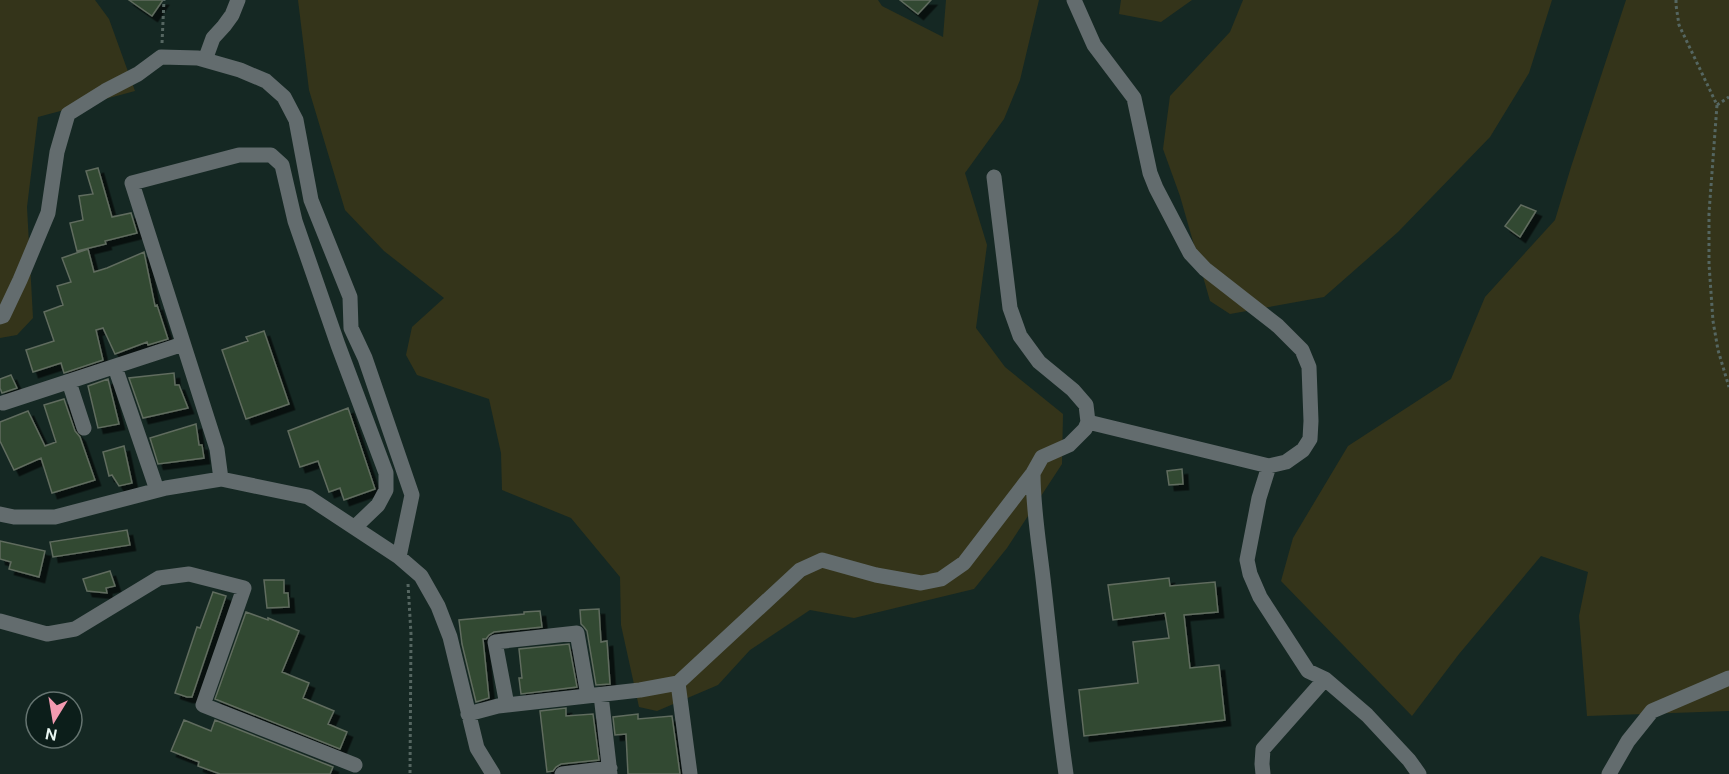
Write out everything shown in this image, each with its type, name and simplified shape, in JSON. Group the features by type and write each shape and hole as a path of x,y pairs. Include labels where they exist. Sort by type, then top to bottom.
{"street":[{"path":"205,60 213,38 232,15 238,0"},
{"path":"1074,0 1094,45 1134,98 1150,173 1190,253 1204,269 1278,326 1302,350 1308,367 1311,421 1310,439 1303,450 1286,462 1269,466 1088,422"},
{"path":"0,317 3,316 20,280 48,213 57,152 68,114 138,74 162,57 198,58 240,70 266,81 284,97 296,120 311,200 350,297 351,328 365,358 412,495 403,561"},
{"path":"221,478 217,449 132,183 239,155 271,155 282,165 295,220 338,345 386,473 386,490 378,505 355,526"},
{"path":"468,714 507,705 640,690 678,683 801,570 822,560 921,583 941,579 964,563 1033,473 1042,457 1069,445 1085,429 1088,422 1086,405 1073,390 1039,362 1020,336 1010,308 994,177"},
{"path":"3,403 183,344"},
{"path":"115,367 157,490"},
{"path":"69,382 84,428"},
{"path":"1269,466 1259,498 1247,560 1250,574 1260,597 1308,671 1325,680 1367,715 1419,774"},
{"path":"1033,473 1033,504 1066,774"},
{"path":"0,514 14,517 55,517 157,490 221,478 308,497 355,526 421,576 438,606 450,637 477,748 493,774"},
{"path":"0,621 48,634 75,629 159,578 189,574 244,588 203,705 355,765"},
{"path":"507,705 495,642 577,633 594,695 610,771 562,774"},
{"path":"1609,774 1628,741 1652,711 1729,678"},
{"path":"1263,774 1263,749 1325,680"},
{"path":"678,683 690,774"}],"path":[{"path":"162,57 164,0"},
{"path":"1676,0 1679,25 1718,105 1709,213 1709,264 1713,321 1718,350 1729,387"},
{"path":"1718,105 1729,97"},
{"path":"403,561 411,634 410,774"}],"shaded area":[{"path":"0,0 95,0 109,19 135,91 38,117 27,207 33,318 17,335 0,338"},
{"path":"298,0 878,0 882,6 943,37 946,0 1039,0 1020,80 1004,119 965,173 987,245 976,328 1005,367 1063,414 1062,464 1007,548 974,589 854,618 810,610 750,650 718,685 657,711 639,707 621,625 620,577 571,518 502,490 501,453 489,399 417,375 406,355 412,327 444,298 384,251 345,210 309,90"},
{"path":"1121,0 1192,0 1161,22 1119,14"},
{"path":"1243,0 1552,0 1529,73 1490,137 1398,232 1324,297 1230,314 1210,301 1180,196 1163,149 1170,96 1230,32"},
{"path":"1626,0 1729,0 1729,711 1587,716 1579,616 1588,572 1541,556 1459,654 1412,716 1281,581 1293,538 1348,446 1451,379 1485,297 1555,220"}],"building":[{"path":"129,0 163,0 152,16"},
{"path":"900,0 931,0 918,14"},
{"path":"98,168 112,217 131,213 137,233 77,251 70,223 83,220 79,196 93,194 86,171"},
{"path":"1521,205 1536,211 1520,237 1505,226"},
{"path":"88,249 94,272 144,252 155,306 157,305 168,339 148,345 147,342 115,354 103,328 96,330 103,360 64,373 61,363 33,372 26,350 54,341 44,312 63,305 57,286 71,282 62,258"},
{"path":"264,331 289,404 246,419 222,350 248,341 246,337"},
{"path":"174,373 175,385 179,385 188,408 143,418 129,378"},
{"path":"11,375 17,388 2,393 0,379"},
{"path":"108,379 119,424 98,428 88,386"},
{"path":"64,399 95,480 52,493 41,458 14,470 0,441 0,422 28,411 45,446 56,442 44,405"},
{"path":"348,408 375,489 344,500 340,488 329,492 318,461 300,467 288,431"},
{"path":"196,424 199,445 202,445 204,458 158,464 150,438"},
{"path":"124,446 132,483 119,486 112,475 109,476 103,452"},
{"path":"1182,469 1183,484 1169,485 1167,471"},
{"path":"127,530 130,545 53,557 50,542"},
{"path":"0,541 45,551 39,577 9,569 11,562 0,559"},
{"path":"110,571 115,586 106,588 107,593 87,591 83,579"},
{"path":"1169,578 1170,586 1215,582 1218,612 1184,615 1190,668 1219,665 1225,720 1084,736 1079,690 1138,683 1133,642 1169,638 1165,613 1113,620 1108,585"},
{"path":"264,580 284,580 284,593 288,593 289,607 267,608"},
{"path":"213,592 226,596 192,697 187,697 175,693 197,627 200,628"},
{"path":"599,609 601,642 607,641 610,684 596,685 587,631 581,624 580,610"},
{"path":"540,611 542,627 494,632 483,639 489,698 476,702 462,644 459,620"},
{"path":"246,612 299,631 282,672 309,683 303,698 334,711 328,724 347,732 340,749 215,699"},
{"path":"569,644 577,687 521,694 519,649"},
{"path":"566,708 566,716 593,714 599,760 561,764 553,771 547,772 540,711"},
{"path":"638,714 638,719 672,716 680,774 628,774 626,734 615,735 613,717"},
{"path":"184,720 211,731 215,720 333,767 330,774 220,774 198,766 199,762 171,751"}]}
